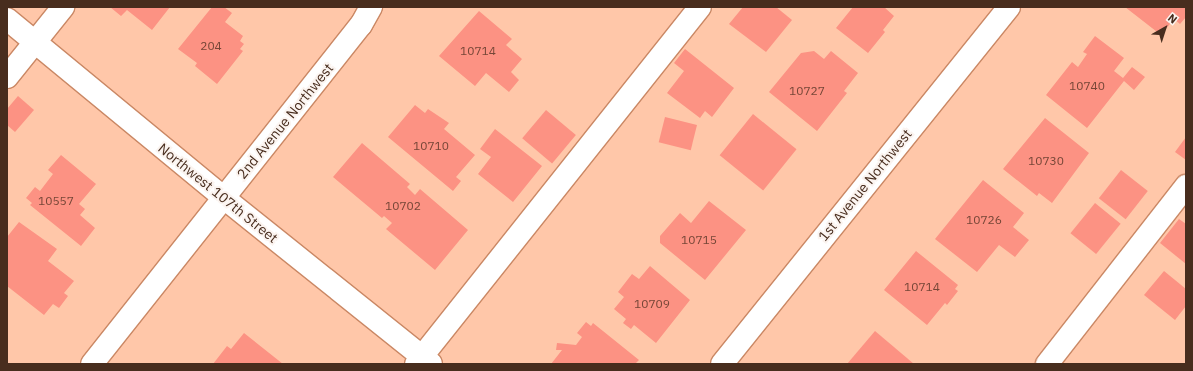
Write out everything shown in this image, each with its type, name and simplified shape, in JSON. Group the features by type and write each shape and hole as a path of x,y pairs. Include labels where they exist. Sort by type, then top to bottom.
{"street":[{"path":"7,77 62,7"},
{"name":"2nd Avenue Northwest","path":"92,364 361,25 371,7"},
{"path":"423,361 700,7"},
{"name":"1st Avenue Northwest","path":"722,364 1009,7"},
{"name":"Northwest 107th Street","path":"7,19 423,361"},
{"path":"1047,364 1186,186"}],"building":[{"path":"110,7 170,7 152,30 127,10 121,16"},
{"path":"212,7 224,7 232,13 225,22 243,36 240,41 244,44 240,49 243,51 217,84 195,66 197,63 178,49"},
{"path":"743,7 776,7 792,20 766,52 729,24"},
{"path":"853,7 884,7 894,16 883,30 885,32 868,53 836,28"},
{"path":"1125,7 1186,7 1186,17 1180,24 1174,19 1161,35"},
{"path":"479,11 512,39 506,45 522,59 511,72 519,80 509,92 486,73 475,86 439,56"},
{"path":"1095,36 1124,58 1114,71 1123,78 1132,67 1145,77 1134,90 1124,81 1087,128 1046,95 1072,62 1078,67 1087,54 1083,52"},
{"path":"685,49 734,88 712,117 705,111 700,118 667,93 684,71 674,63"},
{"path":"814,51 824,59 831,51 858,73 844,91 847,93 817,131 769,92 801,53"},
{"path":"18,96 34,110 15,132 7,125 7,109"},
{"path":"415,105 425,113 428,109 449,123 444,129 475,155 456,177 461,181 453,191 388,137"},
{"path":"546,110 576,135 552,163 522,138"},
{"path":"753,114 797,149 763,190 720,155"},
{"path":"665,117 697,125 691,150 659,142"},
{"path":"1045,118 1089,153 1052,203 1039,193 1037,196 1003,169"},
{"path":"495,129 542,166 513,202 478,174 491,157 480,149"},
{"path":"1186,137 1186,160 1175,152"},
{"path":"362,143 410,184 407,187 415,195 420,189 468,230 435,270 386,229 392,223 384,216 382,218 333,177"},
{"path":"61,155 96,184 79,204 85,209 80,215 95,228 81,246 30,205 32,203 26,198 35,187 40,191 53,174 48,170"},
{"path":"1121,170 1148,191 1126,219 1099,198"},
{"path":"983,180 1024,213 1013,227 1029,240 1015,257 999,245 977,272 935,239"},
{"path":"709,201 746,230 705,280 660,243 660,236 680,213 691,223"},
{"path":"1095,203 1121,224 1096,254 1070,233"},
{"path":"1179,219 1186,224 1186,264 1160,243"},
{"path":"19,222 57,249 48,261 74,281 64,293 68,296 59,308 53,304 44,315 7,286 7,237"},
{"path":"916,251 958,285 955,289 958,291 947,305 945,303 927,325 884,290"},
{"path":"650,266 690,300 656,343 634,325 631,329 623,323 626,319 614,309 624,297 618,292 632,274 639,279"},
{"path":"1164,271 1186,289 1186,306 1175,320 1144,295"},
{"path":"586,322 591,326 593,323 639,360 635,364 551,364 562,350 556,350 557,343 576,345 582,337 577,333"},
{"path":"875,331 914,364 847,364"},
{"path":"244,333 283,364 213,364 227,346 231,349"}]}
